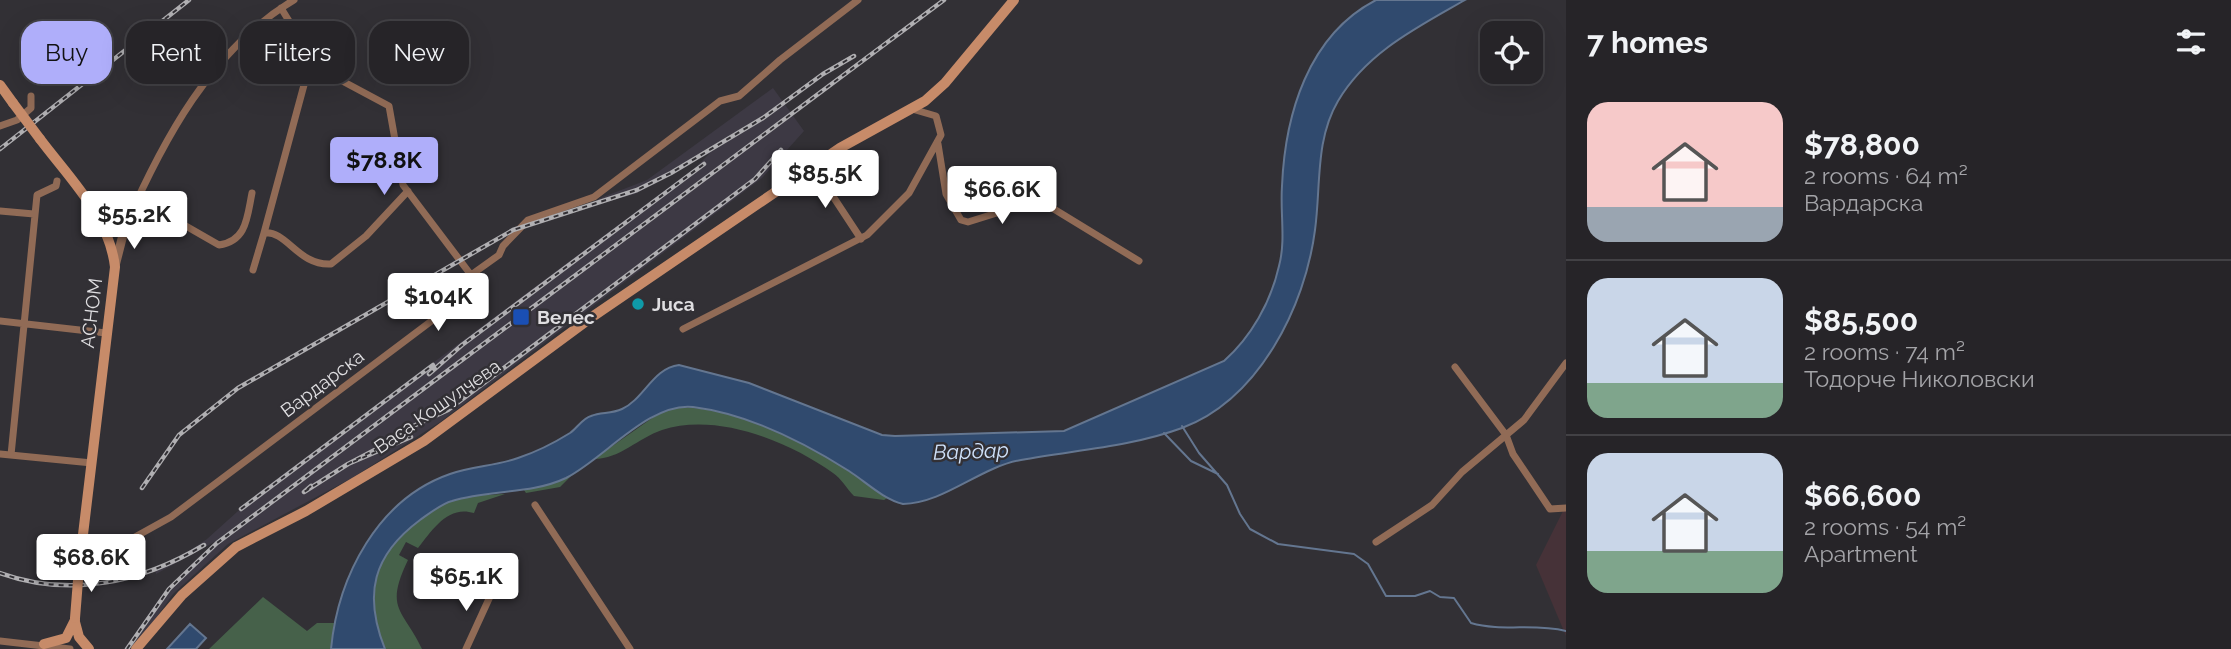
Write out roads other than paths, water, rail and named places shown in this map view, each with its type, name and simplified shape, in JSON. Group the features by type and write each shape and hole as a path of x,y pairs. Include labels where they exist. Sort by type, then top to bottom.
{"main road":[{"name":"Васа Кошулчева","path":"136,649 147,640 173,605 236,547 306,511 424,441 592,317 813,166 859,135 912,109 945,83 1014,0"},
{"path":"0,85 105,227 112,245 115,267"},
{"name":"АСНОМ","path":"68,649 75,619 115,267"},
{"path":"44,644 66,638 75,619"},
{"path":"75,619 79,636 89,649"}],"street":[{"name":"АСНОМ","path":"115,267 125,227 137,198 202,83 240,41 294,0"},
{"path":"346,84 388,106 401,177 408,191 471,275 499,256 503,246 528,220 581,204 594,197 720,101 739,96 780,60 858,0"},
{"path":"281,8 289,21"},
{"path":"253,270 304,84"},
{"path":"0,126 17,120 31,108 31,96"},
{"path":"912,109 936,116 940,126 938,143 946,194 961,220 968,222 1016,207 1044,204 1139,261"},
{"path":"683,329 861,239 909,193 938,143"},
{"path":"813,166 861,239"},
{"path":"11,455 37,195 56,186 57,181"},
{"path":"264,233 274,233 304,258 331,264 366,236 408,191"},
{"path":"137,198 219,245 232,243 243,232 252,193"},
{"path":"0,211 34,214"},
{"path":"105,227 125,227"},
{"name":"Вардарска","path":"79,568 171,517 443,312 470,288 471,275"},
{"path":"0,321 106,333"},
{"path":"1376,542 1432,505 1462,472 1524,420 1566,363"},
{"path":"1455,366 1506,435 1513,454 1550,509 1566,508"},
{"path":"0,454 92,463"},
{"path":"535,505 630,649"},
{"path":"83,551 100,555"},
{"path":"466,649 493,590"},
{"path":"0,641 44,644 68,649"}],"water":[{"name":"Вардар","path":"1376,0 1465,0 1395,42 1363,68 1338,101 1322,147 1310,259 1289,319 1274,347 1255,373 1234,396 1209,414 1182,428 1142,440 1006,464 933,498 903,504 882,494 813,449 774,430 714,411 693,407 676,408 643,422 566,478 538,487 448,502 420,520 392,547 382,562 377,577 375,611 385,649 331,649 342,594 353,568 383,521 402,502 425,486 450,474 525,456 570,433 588,417 622,409 670,367 679,365 749,383 882,435 895,436 1064,431 1224,361 1251,330 1271,293 1281,256 1284,159 1288,132 1305,79 1333,34 1353,15"},
{"path":"190,624 206,638 196,649 167,649"}],"waterway":[{"path":"1182,426 1199,453 1227,485 1250,529 1278,544 1354,554 1368,564 1386,596 1415,596 1430,591 1440,597 1454,598 1471,623 1566,631"},
{"path":"1164,433 1191,461 1218,474"}],"railway":[{"path":"0,149 189,0"},
{"path":"127,649 169,589 217,543 944,0"},
{"path":"142,488 179,435 238,388 513,230 637,190 671,173 763,118 823,74 854,56"},
{"path":"396,434 448,410 755,179 781,150"},
{"path":"429,374 462,345 704,164"},
{"path":"241,509 433,365"},
{"path":"405,434 348,464 411,437"},
{"path":"311,486 304,492 348,464"},
{"path":"0,573 53,585 105,583 155,569 204,545"}],"place":[{"name":"Juca","path":"638,304"},
{"name":"Велес","path":"521,317"}]}
